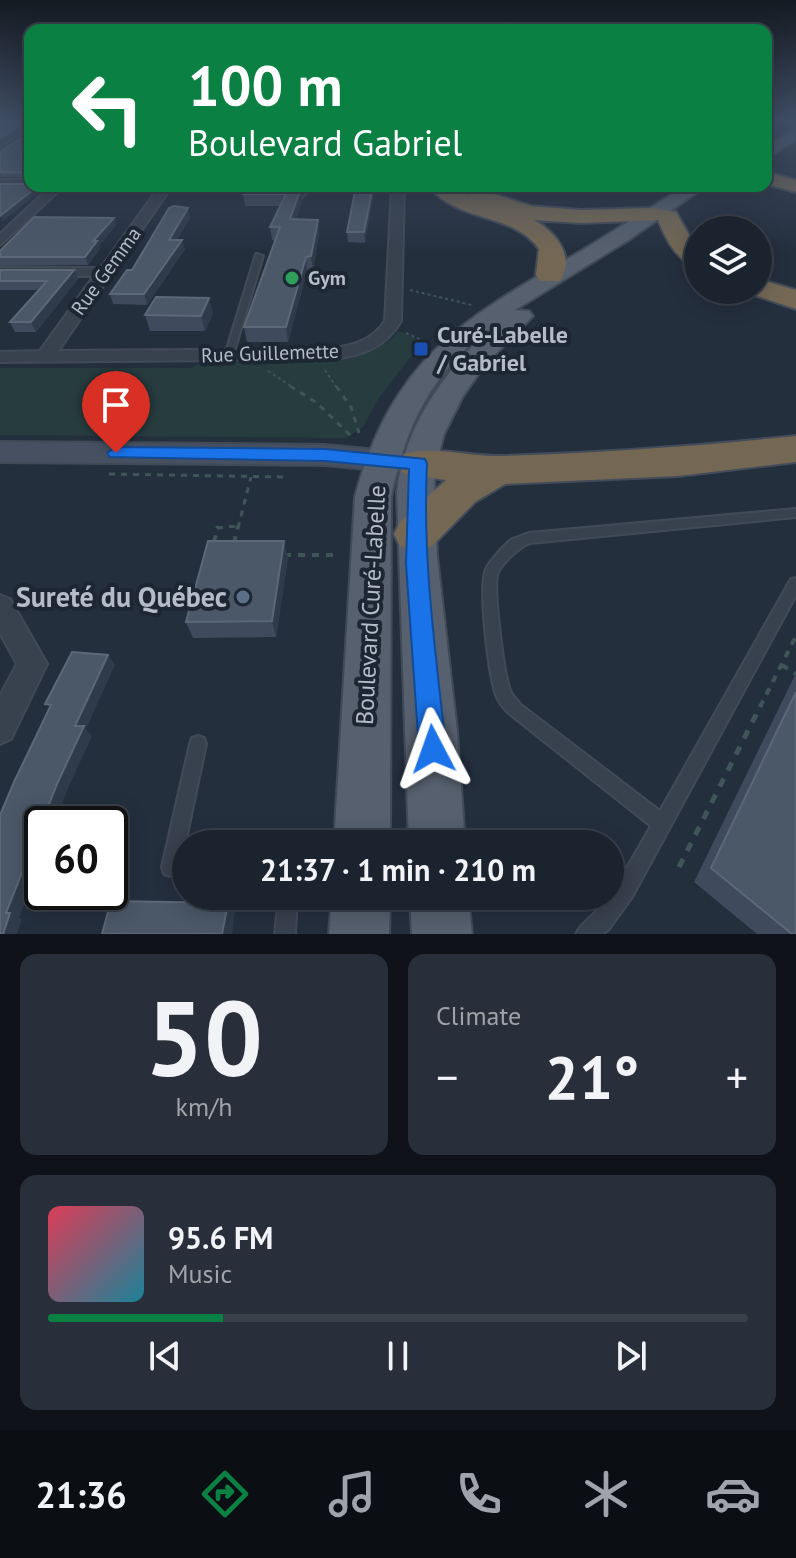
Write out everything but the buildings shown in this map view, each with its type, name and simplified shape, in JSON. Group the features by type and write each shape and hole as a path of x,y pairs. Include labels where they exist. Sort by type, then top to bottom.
{"highway":[{"path":"772,180 796,186"},
{"path":"448,192 461,202 520,223 541,235 552,249 550,275"},
{"path":"478,192 493,201 534,212 587,217 660,216 684,247"},
{"path":"772,292 796,300"},
{"path":"378,448 497,470 678,462 796,449"},
{"path":"416,534 460,491 497,470"}],"main road":[{"name":"Boulevard Curé-Labelle","path":"378,448 425,442 455,387 492,340 690,192"},
{"name":"Boulevard Curé-Labelle","path":"362,830 370,541 378,448 440,357 480,322 550,275 704,192"},
{"name":"Boulevard Curé-Labelle","path":"378,448 416,534 421,635 431,717 436,830"},
{"path":"359,934 360,910"},
{"path":"440,910 442,934"}],"street":[{"path":"0,183 24,183"},
{"path":"0,241 52,192"},
{"name":"Rue Gemma","path":"45,357 162,192"},
{"path":"254,192 303,192"},
{"name":"Rue Guillemette","path":"0,357 315,354 355,350 383,335 393,321 398,192"},
{"path":"0,272 104,272"},
{"path":"0,452 325,455 378,448"},
{"path":"0,607 32,664 0,728"}],"lane":[{"path":"224,355 244,310 242,302 259,256"},
{"path":"661,823 516,710 505,698 501,687 492,607 492,570 515,544 529,538 796,513"},
{"path":"599,930 625,890 796,583"},
{"path":"179,830 198,744"},
{"path":"285,934 287,910"}],"path":[{"path":"394,282 420,294 459,304 478,304"},
{"path":"400,330 428,343"},
{"path":"315,354 316,360 378,448"},
{"path":"224,355 266,370 303,392 378,448"},
{"path":"231,555 251,477"},
{"path":"210,546 213,546 218,526 238,526"},
{"path":"276,555 336,555"},
{"path":"679,867 796,636"},
{"path":"781,665 796,674"}],"green space":[{"path":"399,331 422,342 379,398 363,427 346,438 0,435 0,368 191,368 203,362 307,363 361,354 382,345"}],"place":[{"name":"Gym","path":"292,278"},
{"name":"Curé-Labelle / Gabriel","path":"421,349"},
{"name":"Sureté du Québec","path":"243,597"}],"route":[{"path":"116,453 325,455 418,464 415,508 417,564 433,749"}]}
